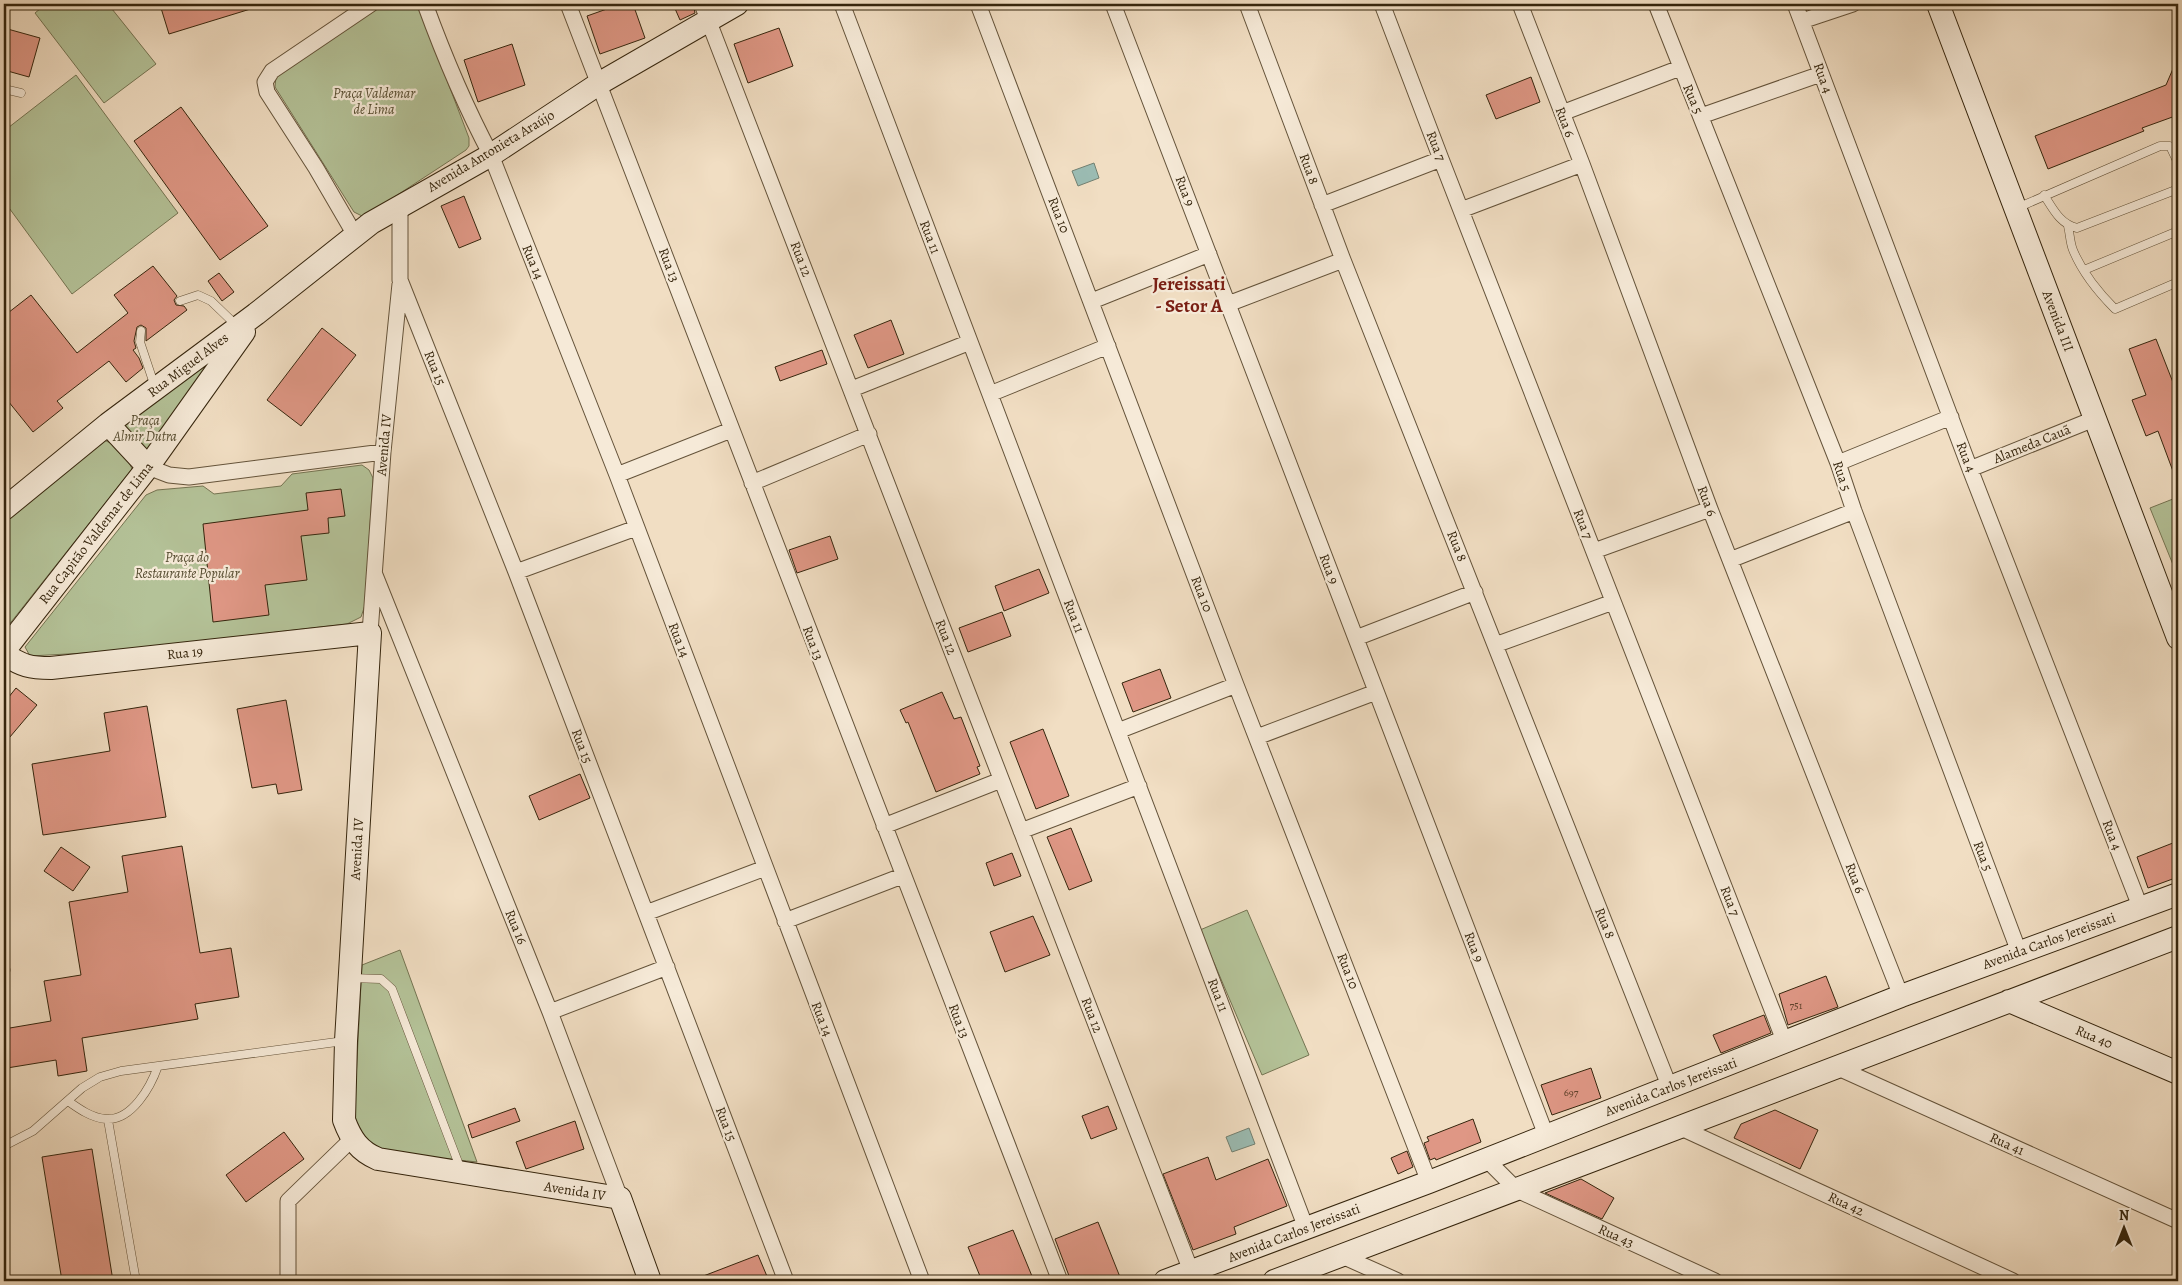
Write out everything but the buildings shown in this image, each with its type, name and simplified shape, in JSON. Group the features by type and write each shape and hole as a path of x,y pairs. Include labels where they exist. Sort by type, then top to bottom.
{"street":[{"path":"355,235 316,168 267,92 265,82 272,71 371,4"},
{"name":"Rua 14","path":"425,4 454,79 478,132 491,155 617,475 922,1281"},
{"name":"Rua 13","path":"568,4 600,83 902,876 1060,1281"},
{"name":"Avenida Antonieta Araújo","path":"247,321 355,235 491,155 705,12 737,4"},
{"name":"Rua 11","path":"842,4 1306,1228"},
{"name":"Rua 10","path":"978,4 1236,685 1429,1182"},
{"name":"Rua 9","path":"1113,4 1546,1135"},
{"name":"Rua 8","path":"1247,4 1343,260 1670,1088"},
{"name":"Rua 7","path":"1382,4 1460,210 1785,1043"},
{"name":"Rua 6","path":"1520,4 1582,164 1710,509 1901,996"},
{"name":"Rua 5","path":"1656,4 1838,463 1854,511 2019,952"},
{"name":"Rua 4","path":"1795,4 1970,469 2141,909"},
{"path":"1802,21 1853,4"},
{"name":"Avenida III","path":"1938,4 2178,638"},
{"name":"Rua 12","path":"705,12 1191,1271"},
{"path":"1562,113 1680,68"},
{"path":"1700,116 1821,74"},
{"path":"1322,205 1441,159"},
{"path":"1460,210 1582,164"},
{"name":"Rua 15","path":"400,207 400,280 516,572 786,1281"},
{"path":"1092,301 1209,254"},
{"path":"1228,304 1343,260"},
{"name":"Avenida IV","path":"400,280 383,452 370,633 349,978 344,1120 352,1138 364,1153 378,1159 620,1198"},
{"name":"Rua Miguel Alves","path":"4,509 108,424 247,321"},
{"name":"Rua Capitão Valdemar de Lima","path":"4,653 148,467 247,321"},
{"path":"852,389 970,342"},
{"path":"990,394 1108,346"},
{"path":"1838,463 1951,417"},
{"name":"Alameda Cauã","path":"1970,469 2094,419"},
{"path":"108,424 148,467 169,475 188,477 383,452"},
{"path":"617,475 731,430"},
{"path":"752,483 868,434"},
{"path":"1594,551 1710,509"},
{"path":"1730,560 1854,511"},
{"path":"516,572 636,528"},
{"name":"Rua 16","path":"375,575 550,1012 650,1281"},
{"path":"1356,638 1475,592"},
{"path":"1495,645 1613,602"},
{"name":"Rua 19","path":"4,653 19,664 30,668 51,668 370,633"},
{"path":"1118,731 1236,685"},
{"path":"1257,737 1376,692"},
{"path":"884,826 1001,780"},
{"path":"1020,831 1138,786"},
{"path":"646,913 765,868"},
{"path":"785,921 902,876"},
{"name":"Avenida Carlos Jereissati","path":"1165,1281 1429,1182 1901,996 2178,894"},
{"path":"1274,1281 2178,937"},
{"path":"550,1012 667,967"},
{"name":"Rua 40","path":"2009,1001 2178,1073"},
{"name":"Rua 41","path":"1836,1067 2178,1221"},
{"name":"Rua 42","path":"1679,1127 2013,1281"},
{"path":"288,1281 288,1201 352,1138"},
{"path":"1486,1159 1517,1190"},
{"name":"Rua 43","path":"1517,1190 1715,1281"},
{"path":"1342,1256 1398,1281"}],"lane":[{"path":"4,89 21,93"},
{"path":"2015,209 2160,146 2170,146 2178,163"},
{"path":"2044,196 2057,216 2068,226 2078,228 2178,189"},
{"path":"2068,226 2073,250 2084,270 2098,292 2115,308 2178,282"},
{"path":"2084,270 2178,231"},
{"path":"180,301 198,295 247,321"},
{"path":"141,331 140,342 156,389"},
{"path":"349,978 381,979 392,989 462,1173"},
{"path":"4,1146 33,1131 82,1088 100,1077 121,1071 346,1041"},
{"path":"68,1101 86,1113 108,1120 123,1114 136,1105 146,1092 158,1066"},
{"path":"108,1120 136,1281"}],"green space":[{"path":"46,4 108,4 156,64 104,103 35,13"},
{"name":"Praça Valdemar de Lima","path":"382,4 418,4 469,138 469,146 466,150 373,211 362,216 354,212 275,87 276,76 282,67"},
{"path":"76,75 178,213 72,294 4,201 4,131"},
{"name":"Praça Almir Dutra","path":"209,360 213,362 150,449 141,449 124,431 125,422"},
{"name":"Praça Almir Dutra","path":"104,440 123,449 132,469 4,631 4,523"},
{"name":"Praça do Restaurante Popular","path":"362,465 369,470 373,478 365,605 361,617 347,624 104,652 30,656 25,647 146,495 157,490 203,486 214,494 281,486 292,474"},
{"path":"2178,497 2178,577 2150,508"},
{"path":"1247,910 1309,1055 1262,1075 1200,930"},
{"path":"400,950 477,1162 437,1158 391,1151 378,1147 364,1138 354,1118 362,965"}],"water":[{"path":"1094,163 1099,178 1078,186 1072,171"},
{"path":"1249,1128 1255,1144 1232,1152 1226,1137"}],"district":[{"name":"Jereissati - Setor A","path":"1189,295"}]}
